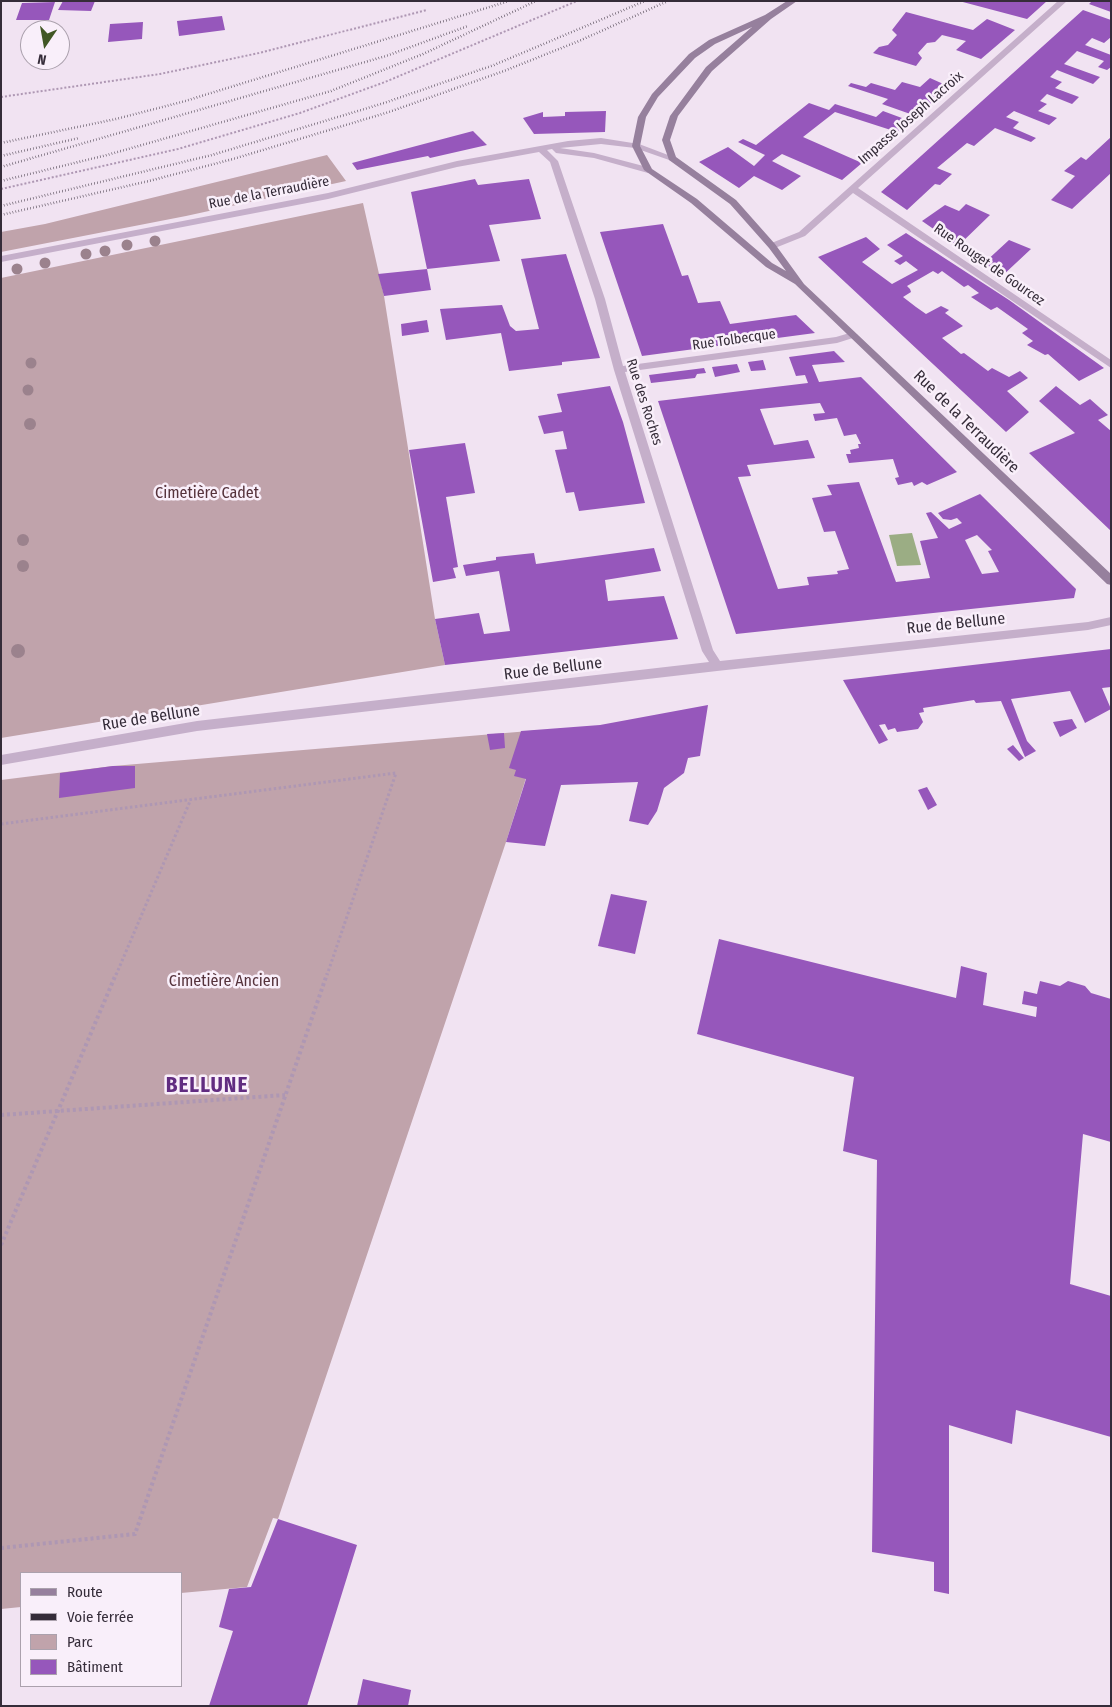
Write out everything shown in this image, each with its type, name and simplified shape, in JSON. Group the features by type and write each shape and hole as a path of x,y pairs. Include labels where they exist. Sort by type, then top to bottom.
{"main road":[{"path":"648,170 636,146 642,117 655,96 682,66 712,42 768,17 793,1"},
{"path":"672,158 666,140 674,116 709,69 768,17"},
{"name":"Rue de la Terraudière","path":"672,158 733,202 772,246 801,286"},
{"name":"Rue de la Terraudière","path":"648,170 694,201 769,265 801,286 1111,580"}],"street":[{"name":"Impasse Joseph Lacroix","path":"772,246 802,234 1063,1"},
{"name":"Rue de la Terraudière","path":"1,259 328,196 457,164 568,144 601,141 636,146 672,158"},
{"name":"Rue de la Terraudière","path":"541,149 594,156 648,170"},
{"name":"Rue des Roches","path":"541,149 554,161 600,299 619,370 708,652 717,666"},
{"name":"Rue Rouget de Gourcez","path":"852,188 1111,365"},
{"name":"Rue Tolbecque","path":"619,370 837,340 853,335"},
{"name":"Rue de Bellune","path":"1,760 197,726 717,666 1088,626 1111,621"}],"path":[{"path":"1,189 178,149 300,113 385,82 577,1"},
{"path":"1,97 160,74 427,10"},
{"path":"1,824 396,772 135,1534 1,1548"},
{"path":"1,1245 191,800"},
{"path":"1,1115 285,1095"}],"green space":[{"path":"327,155 346,181 186,216 1,252 1,232 45,224"},
{"name":"Cimetière Cadet","path":"363,203 384,296 435,619 445,665 1,738 1,278"},
{"name":"Cimetière Ancien","path":"541,730 506,842 278,1519 273,1518 247,1587 182,1593 182,1572 20,1572 20,1607 1,1609 1,780 113,766"}],"shaded area":[{"path":"912,533 921,565 897,566 889,535"}],"building":[{"path":"63,1 95,1 91,11 58,10"},
{"path":"959,1 1047,1 1027,19"},
{"path":"1092,1 1111,1 1111,12 1089,4"},
{"path":"55,2 49,20 16,20 22,3"},
{"path":"1083,10 1111,20 1111,37 1104,43 1092,38 1085,45 1111,55 1111,67 1107,70 1098,67 1104,61 1077,51 1064,64 1100,77 1093,84 1057,70 1050,77 1062,82 1055,88 1079,97 1072,104 1047,94 1040,101 1047,104 1038,111 1057,118 1049,125 1014,111 1006,117 1019,122 1013,128 1036,138 1031,142 995,128 974,146 967,143 937,168 952,174 940,185 935,184 907,210 881,192"},
{"path":"906,12 973,30 987,19 1015,30 981,59 956,50 966,41 942,35 935,42 927,43 918,53 922,58 916,66 873,53 879,47 888,45 897,35 892,30"},
{"path":"222,16 225,30 179,36 177,21"},
{"path":"143,22 142,39 108,42 110,24"},
{"path":"930,78 950,87 916,116 882,104 888,99 848,86 851,83 866,87 871,83 895,90 902,82 920,87"},
{"path":"809,103 829,110 835,104 876,117 883,111 910,121 897,132 835,112 803,137 862,163 842,180 782,154 772,161 801,176 782,190 754,176 739,188 699,162 728,147 754,166 765,155 738,142 743,139 756,145"},
{"path":"606,111 605,132 534,134 523,118 543,112 543,117 565,116 565,112"},
{"path":"473,131 487,145 430,158 428,156 357,170 352,163"},
{"path":"1111,137 1111,173 1072,209 1051,200 1075,176 1064,171 1081,157 1086,160"},
{"path":"475,179 478,185 529,179 541,219 489,225 500,261 427,269 411,192"},
{"path":"966,204 990,215 958,246 922,221 945,205 959,211"},
{"path":"663,224 682,276 688,275 698,303 720,301 730,324 796,315 815,333 642,356 600,232"},
{"path":"906,233 1009,300 1104,368 1079,381 1048,354 1045,355 1027,345 1033,341 1022,333 1028,329 997,307 991,310 971,297 979,293 968,285 964,287 942,271 938,274 933,271 907,286 911,292 903,297 916,307 926,314 941,306 949,310 945,313 963,326 942,338 961,354 964,353 988,371 992,368 1009,377 1020,371 1028,378 1007,391 1029,412 1006,432 818,257 866,237 880,249 862,262 892,284 918,270 906,261 900,265 894,261 903,256 887,245"},
{"path":"1009,240 1031,249 1001,277 983,264"},
{"path":"566,254 600,358 562,362 562,365 509,371 501,333 446,340 440,309 502,305 510,326 516,331 539,329 521,259"},
{"path":"427,269 431,290 384,296 378,274"},
{"path":"427,320 429,332 402,336 401,324"},
{"path":"834,351 845,362 812,365 819,382 861,377 957,472 927,485 922,482 914,486 912,482 898,485 895,478 899,477 893,459 849,463 846,454 851,454 850,450 859,448 858,444 861,444 856,434 844,436 837,418 815,421 813,414 825,413 820,403 760,409 774,445 808,440 815,458 747,465 751,476 738,477 778,589 809,585 807,577 838,574 837,571 849,569 835,531 824,532 812,498 832,495 827,485 859,482 896,582 930,578 920,541 938,538 926,513 931,512 949,529 962,523 957,518 951,520 943,519 938,513 980,494 1076,589 1074,598 736,634 658,401 808,383 805,375 796,376 789,357","holes":["977,535 992,550 988,551 999,572 982,574 965,540"]},
{"path":"763,360 766,370 751,371 748,362"},
{"path":"737,364 740,372 715,377 712,367"},
{"path":"704,368 706,373 697,374 695,378 651,383 649,375"},
{"path":"610,386 623,422 645,503 579,511 574,492 566,493 555,450 567,449 563,431 544,434 538,416 562,412 557,394"},
{"path":"1056,386 1080,405 1090,399 1108,415 1098,420 1111,431 1111,531 1029,453 1075,433 1039,401"},
{"path":"465,443 475,493 446,497 458,567 453,568 456,578 433,582 409,450"},
{"path":"654,548 661,571 605,580 608,601 664,596 678,639 445,665 435,619 479,613 484,634 510,631 499,571 466,576 463,565 496,560 496,557 534,553 536,564"},
{"path":"1111,649 1111,687 1102,688 1111,709 1085,723 1070,691 1011,699 1027,741 1036,751 1025,757 1001,701 976,703 974,700 923,708 924,712 919,713 923,722 918,729 897,732 895,728 888,730 885,724 879,725 888,740 879,744 843,680"},
{"path":"708,705 700,756 688,758 684,773 664,788 657,811 648,825 629,821 638,782 561,785 545,846 506,842 526,779 514,776 516,770 509,768 521,731 600,725"},
{"path":"1072,719 1077,728 1060,737 1053,722"},
{"path":"504,733 505,748 490,750 487,734"},
{"path":"1013,745 1024,758 1019,761 1007,749"},
{"path":"113,766 135,766 135,788 59,798 60,773"},
{"path":"927,787 937,805 928,810 918,790"},
{"path":"611,894 647,901 635,954 598,946"},
{"path":"719,939 956,998 961,966 987,973 983,1005 1036,1017 1037,1007 1022,1004 1024,991 1037,994 1040,981 1060,986 1068,981 1085,986 1091,993 1111,999 1111,1142 1083,1134 1070,1284 1111,1296 1111,1437 1016,1410 1012,1444 949,1425 949,1594 934,1591 934,1562 872,1552 877,1160 843,1151 854,1077 697,1034"},
{"path":"278,1519 357,1545 307,1706 209,1706 233,1631 219,1627 229,1589 251,1587"},
{"path":"363,1679 411,1690 408,1706 357,1706"}],"railway":[{"path":"1,143 116,119 182,102 509,1"},
{"path":"1,181 107,155 331,91 423,54 536,1"},
{"path":"1,206 212,155 381,104 494,65 645,1"},
{"path":"1,215 149,181 233,159 389,112 504,71 579,41 668,1"},
{"path":"1,167 386,56 468,26"},
{"path":"1,156 79,138"}],"district":[{"name":"BELLUNE","path":"207,1086"}]}
